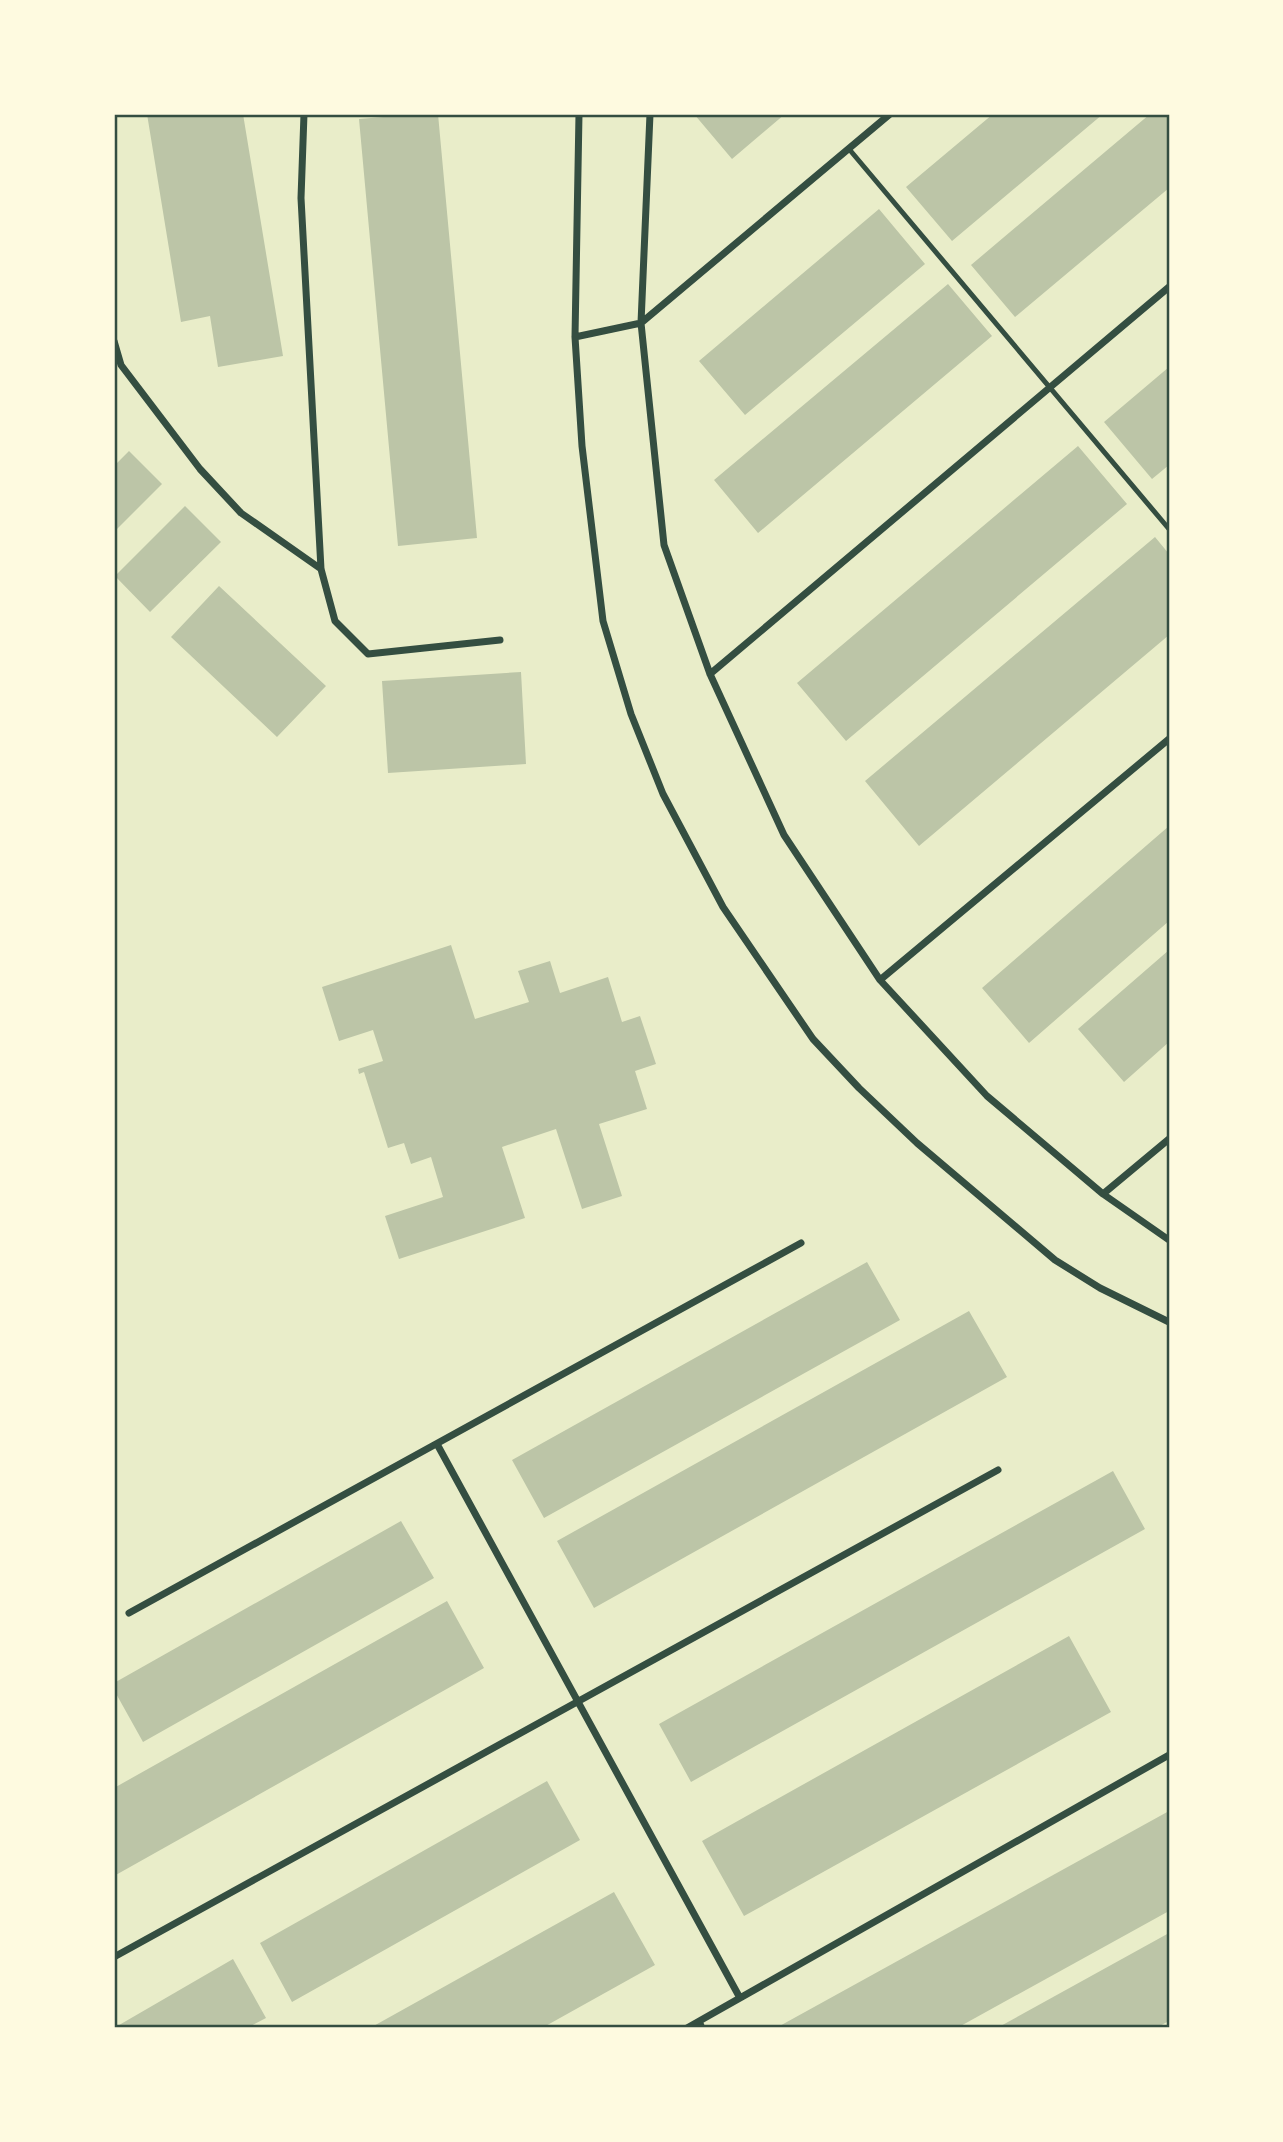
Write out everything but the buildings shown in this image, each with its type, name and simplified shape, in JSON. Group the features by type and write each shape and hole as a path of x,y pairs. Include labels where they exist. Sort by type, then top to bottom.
{"street":[{"path":"304,114 301,198 321,569 335,621 368,654 500,640"},
{"path":"579,114 575,337 582,446 603,621 631,714 663,794 723,907 813,1039 859,1088 917,1143 1055,1260 1100,1288 1169,1322"},
{"path":"650,114 641,323 664,545 710,674 783,835 880,980 987,1096 1103,1194 1169,1240"},
{"path":"575,337 641,323 890,114"},
{"path":"710,674 1169,287"},
{"path":"114,341 121,365 200,469 241,513 321,569"},
{"path":"880,980 1169,739"},
{"path":"1103,1194 1169,1139"},
{"path":"129,1613 801,1243"},
{"path":"437,1444 740,1998"},
{"path":"114,1957 998,1470"},
{"path":"687,2028 701,2025 740,1998 1169,1755"}],"lane":[{"path":"849,149 1169,529"}]}
